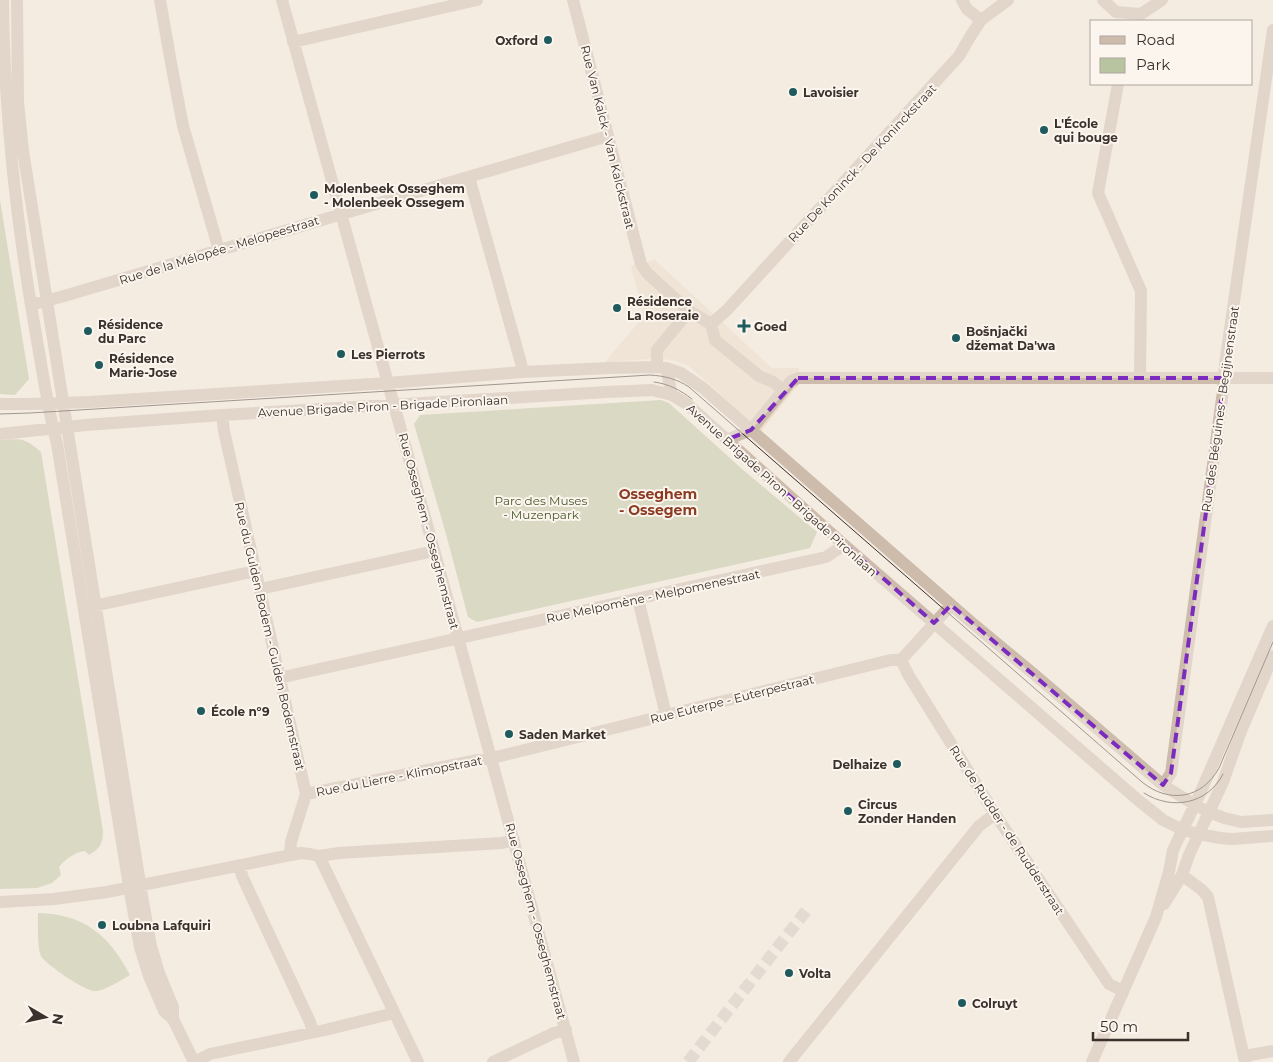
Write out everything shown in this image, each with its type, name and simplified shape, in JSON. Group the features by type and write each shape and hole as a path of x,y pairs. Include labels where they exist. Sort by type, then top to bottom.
{"street":[{"path":"3,0 7,110 17,205 31,305 48,404 90,607 135,886 140,947 148,976 164,1011 173,1019 194,1062 210,1054 394,1013"},
{"path":"17,0 18,102 23,151 71,449 90,607"},
{"path":"160,0 183,126 219,250"},
{"name":"Rue Osseghem - Osseghemstraat","path":"282,0 492,758 574,1062"},
{"path":"293,42 476,0"},
{"name":"Rue Van Kalck - Van Kalckstraat","path":"573,0 641,264 646,273 689,311"},
{"path":"962,0 966,9 981,20"},
{"name":"Rue De Koninck - De Koninckstraat","path":"711,324 727,310 959,56 981,20 1008,0"},
{"path":"1103,0 1118,17 1138,18 1162,0"},
{"name":"Rue des Béguines - Begijnenstraat","path":"1163,785 1171,773 1273,30"},
{"path":"4,36 17,35"},
{"path":"1118,85 1098,193 1141,291 1140,378"},
{"name":"Rue de la Mélopée - Melopeestraat","path":"31,305 608,136"},
{"path":"469,177 522,372"},
{"path":"672,395 657,350 689,311 711,324 715,340 759,376 773,382 784,390"},
{"name":"Avenue Brigade Piron - Brigade Pironlaan","path":"0,404 48,404 388,383 522,372 662,368 681,373 702,388 951,605 1163,785 1209,812 1241,822 1273,820"},
{"path":"726,440 751,430 791,381 798,378 1273,378"},
{"name":"Avenue Brigade Piron - Brigade Pironlaan","path":"0,434 222,415 652,390 672,395 687,404 842,544 1163,820 1183,830 1220,838 1273,836"},
{"name":"Rue du Gulden Bodem - Gulden Bodemstraat","path":"222,415 223,428 306,794"},
{"name":"Rue Melpomène - Melpomenestraat","path":"279,678 826,558 842,544"},
{"path":"260,589 434,551"},
{"path":"90,607 255,571"},
{"path":"638,599 666,715"},
{"path":"901,660 951,605"},
{"path":"1156,917 1169,872 1173,850 1195,805 1273,626"},
{"path":"1092,1062 1156,917 1182,875 1189,855 1223,782 1241,730 1273,656"},
{"name":"Rue Euterpe - Euterpestraat","path":"492,758 891,660 901,660"},
{"name":"Rue de Rudder - de Rudderstraat","path":"901,660 909,676 995,814 1109,984 1123,991"},
{"name":"Rue du Lierre - Klimopstraat","path":"306,794 492,758"},
{"path":"290,854 291,842 306,794"},
{"path":"790,1062 979,826 995,814"},
{"path":"0,902 54,899 135,886 290,854 301,853 319,856 339,853 502,843 514,840"},
{"path":"319,856 418,1062"},
{"path":"240,865 242,876 313,1032"},
{"path":"1182,875 1208,897 1245,1059 1273,1050"},
{"path":"493,1062 554,1033 566,1030"}],"highlighted area":[{"path":"798,378 1224,378 1171,773 1163,785 951,605 934,623 726,440 751,430"}],"green space":[{"path":"0,200 29,379 15,395 0,394"},
{"name":"Parc des Muses - Muzenpark","path":"661,400 669,403 742,469 817,532 810,548 477,622 468,617 414,424 420,415"},
{"path":"0,440 22,440 41,452 103,831 100,845 96,850 89,855 85,851 71,856 59,867 61,875 52,883 37,888 0,889"},
{"path":"38,913 69,917 93,929 113,949 130,975 99,991 90,990 66,977 41,956 38,941"}],"shaded area":[{"path":"655,260 772,368 799,368 798,386 760,432 687,365 657,358 604,363 644,316 631,266"}],"tunnel":[{"path":"688,1062 806,911"}],"tram line":[{"path":"0,414 650,375 671,378 689,387 1142,782 1152,789 1174,795 1194,792 1204,786 1219,768 1273,642"},
{"path":"654,382 674,388 692,399"},
{"path":"1144,793 1166,802 1188,801 1199,798 1208,792 1223,774"}],"place":[{"name":"Oxford","path":"548,40"},
{"name":"Lavoisier","path":"793,92"},
{"name":"L'École qui bouge","path":"1044,130"},
{"name":"Molenbeek Osseghem - Molenbeek Ossegem","path":"314,195"},
{"name":"Résidence La Roseraie","path":"617,308"},
{"name":"Goed","path":"744,326"},
{"name":"Résidence du Parc","path":"88,331"},
{"name":"Bošnjački džemat Da'wa","path":"956,338"},
{"name":"Les Pierrots","path":"341,354"},
{"name":"Résidence Marie-Jose","path":"99,365"},
{"name":"École n°9","path":"201,711"},
{"name":"Saden Market","path":"509,734"},
{"name":"Delhaize","path":"897,764"},
{"name":"Circus Zonder Handen","path":"848,811"},
{"name":"Loubna Lafquiri","path":"102,925"},
{"name":"Volta","path":"789,973"},
{"name":"Colruyt","path":"962,1003"}],"district":[{"name":"Osseghem - Ossegem","path":"658,502"}]}
